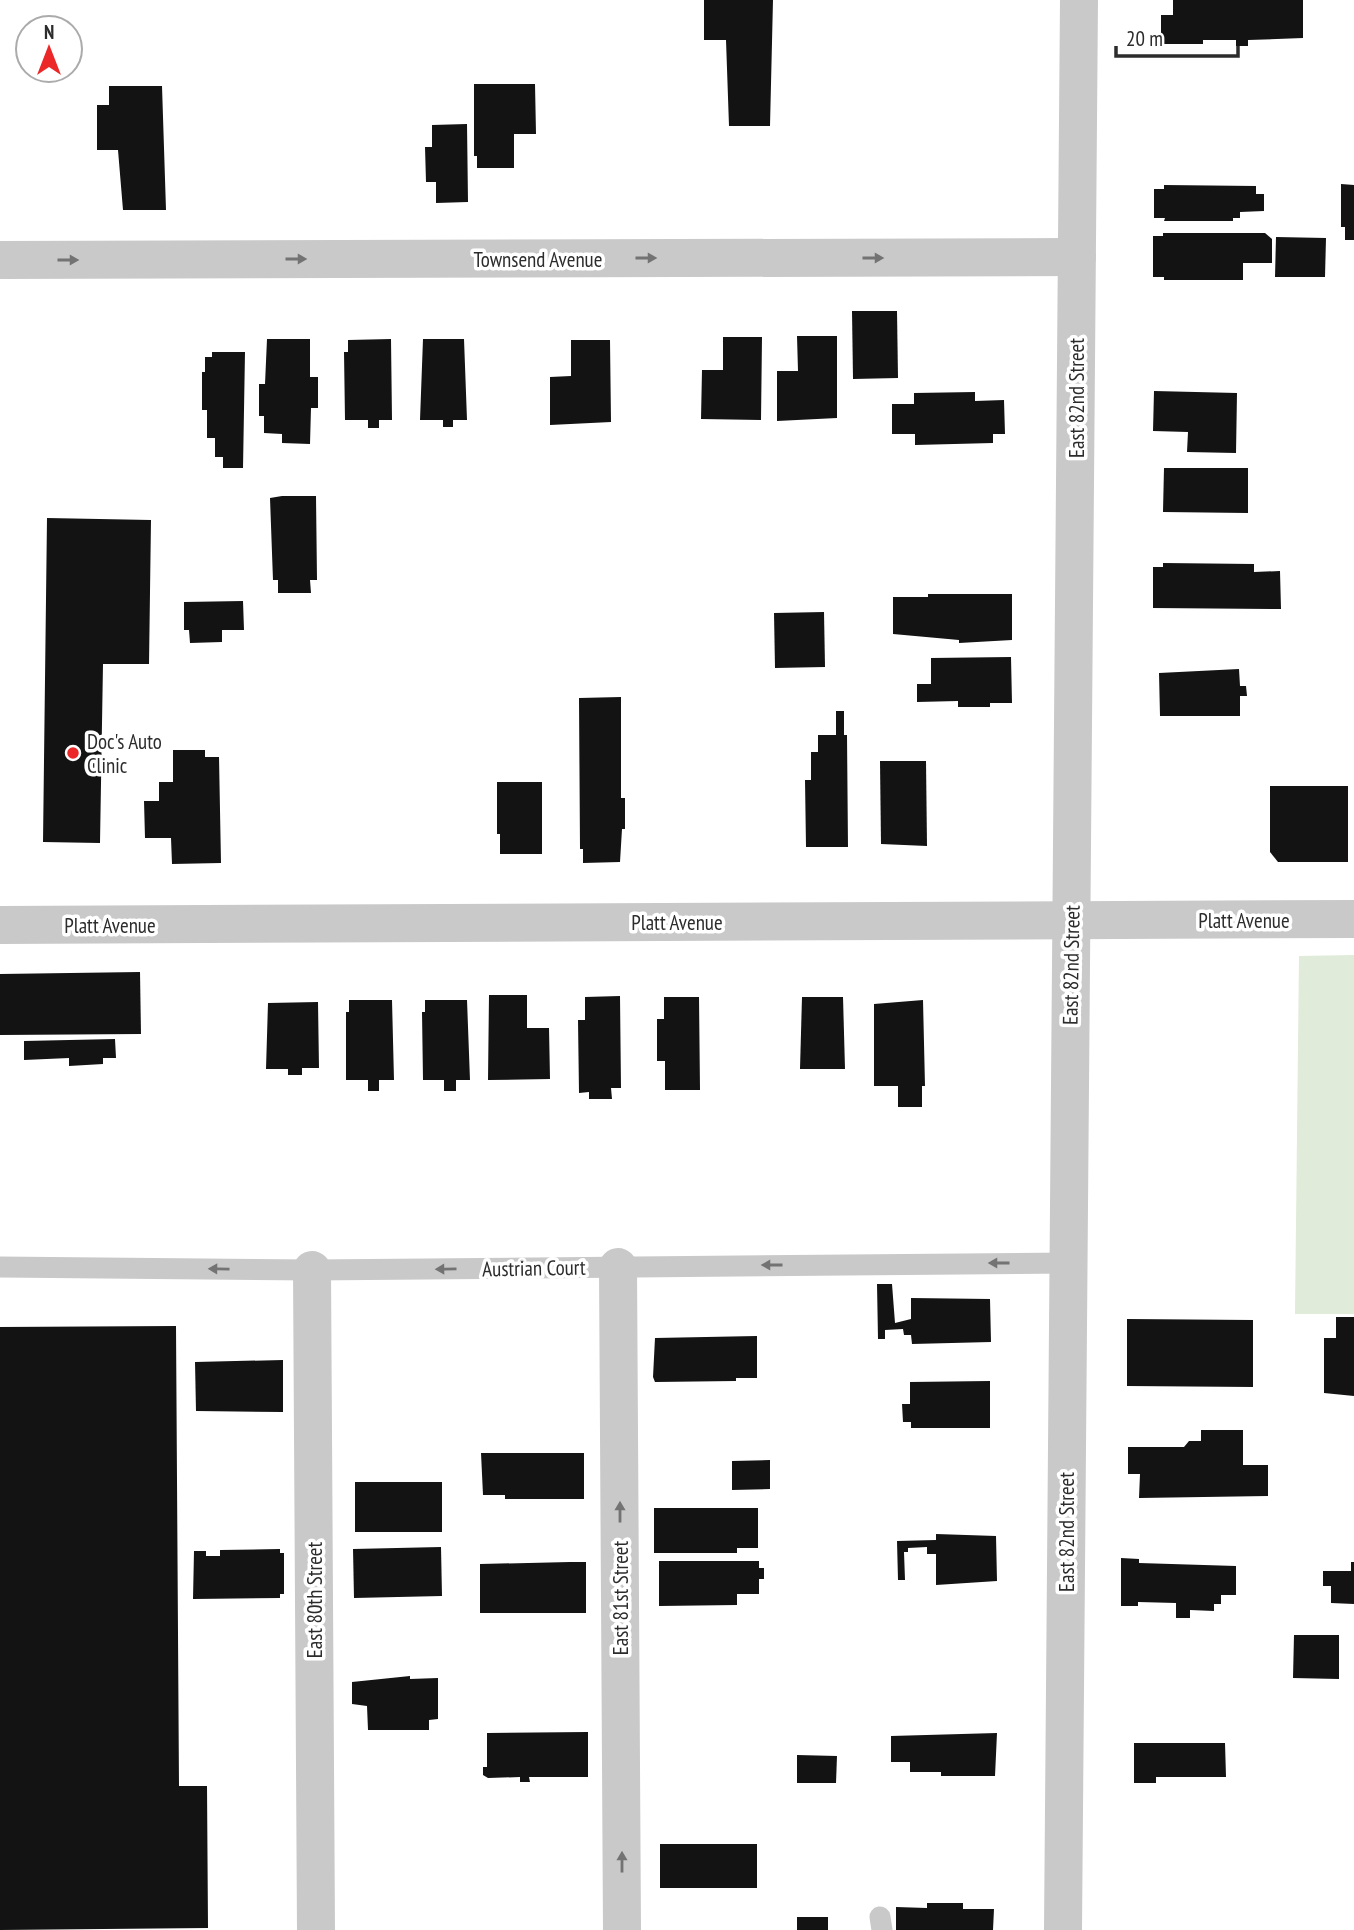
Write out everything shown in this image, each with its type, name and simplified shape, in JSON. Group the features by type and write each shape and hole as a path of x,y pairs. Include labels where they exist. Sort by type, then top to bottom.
{"street":[{"name":"East 82nd Street","path":"1063,1930 1079,0"},
{"name":"Townsend Avenue","path":"0,260 1077,257"},
{"name":"Platt Avenue","path":"0,925 1354,919"},
{"name":"East 81st Street","path":"618,1267 622,1930"},
{"name":"East 80th Street","path":"312,1270 316,1930"}],"lane":[{"name":"Austrian Court","path":"0,1267 312,1270 1068,1262"}],"green space":[{"path":"1354,955 1354,1314 1295,1314 1299,956"}],"building":[{"path":"704,0 773,0 770,126 729,126 726,40 704,40"},
{"path":"1173,0 1303,0 1303,38 1248,40 1248,46 1236,46 1236,40 1203,40 1203,44 1161,44 1161,15 1173,15"},
{"path":"474,84 535,84 536,134 514,134 514,168 477,168 477,156 474,156"},
{"path":"109,86 162,86 166,210 123,210 118,150 97,150 97,105 109,105"},
{"path":"467,124 468,202 436,203 436,182 426,182 425,147 432,147 432,125"},
{"path":"1341,184 1354,185 1354,240 1345,240 1345,227 1341,227"},
{"path":"1164,185 1256,186 1256,194 1264,194 1264,211 1240,212 1240,218 1233,218 1233,221 1164,221 1165,218 1154,218 1154,189 1164,189"},
{"path":"1163,233 1265,233 1272,239 1272,263 1243,263 1243,280 1164,280 1164,277 1153,277 1153,236 1163,236"},
{"path":"1276,237 1326,238 1325,277 1275,277"},
{"path":"852,311 897,311 898,378 853,379"},
{"path":"797,336 837,336 837,418 777,421 777,371 798,371"},
{"path":"723,337 762,337 761,420 701,419 702,370 723,370"},
{"path":"267,339 310,339 310,377 318,377 318,408 311,408 310,444 282,443 282,434 264,433 264,416 259,416 259,384 265,384"},
{"path":"391,339 392,420 379,420 379,428 368,428 368,420 345,420 344,352 348,352 348,340"},
{"path":"423,339 464,339 467,420 453,420 453,427 443,427 443,420 420,420"},
{"path":"571,340 610,340 611,422 550,425 550,377 571,376"},
{"path":"212,352 245,352 243,468 223,468 223,457 215,457 215,438 207,438 207,410 202,410 202,372 205,372 205,357 212,357"},
{"path":"1154,391 1237,393 1236,453 1187,452 1188,432 1153,431"},
{"path":"975,392 975,401 1004,400 1005,434 993,434 993,443 915,445 915,434 892,434 892,404 914,404 914,393"},
{"path":"1164,468 1248,468 1248,513 1163,512"},
{"path":"316,496 317,580 310,580 311,593 278,593 278,580 273,580 270,498"},
{"name":"Doc's Auto Clinic","path":"47,518 151,520 149,664 103,664 100,843 43,842"},
{"path":"1163,563 1254,564 1254,572 1280,571 1281,609 1153,608 1153,567 1163,567"},
{"path":"928,594 1012,594 1012,640 959,643 959,640 893,634 893,597 928,597"},
{"path":"243,601 244,630 222,630 222,642 190,643 189,630 184,630 184,602"},
{"path":"824,612 825,667 775,668 774,613"},
{"path":"1011,657 1012,703 990,703 990,707 958,707 958,701 917,702 917,684 931,684 931,658"},
{"path":"1239,669 1240,686 1246,686 1247,696 1240,696 1240,716 1160,716 1159,673"},
{"path":"621,697 621,798 625,798 625,829 622,829 620,862 583,863 583,849 580,849 579,698"},
{"path":"836,711 844,711 844,735 847,735 848,847 806,847 805,780 811,780 811,752 818,752 818,735 836,735"},
{"path":"173,750 205,750 205,757 219,757 221,863 172,864 171,838 145,838 144,801 159,801 159,782 173,782"},
{"path":"880,761 926,761 927,846 881,844"},
{"path":"497,782 542,782 542,854 500,854 500,834 497,834"},
{"path":"1270,786 1348,786 1348,862 1278,862 1270,852"},
{"path":"140,972 141,1034 0,1035 0,974"},
{"path":"489,995 527,995 527,1028 549,1028 550,1079 488,1080"},
{"path":"620,996 621,1088 611,1088 612,1099 589,1099 589,1092 579,1093 578,1020 585,1020 585,997"},
{"path":"664,997 699,997 700,1090 665,1090 665,1061 657,1061 657,1019 664,1019"},
{"path":"802,997 843,997 845,1069 800,1069"},
{"path":"349,1000 392,1000 394,1080 379,1080 379,1091 368,1091 368,1080 346,1080 346,1012 349,1012"},
{"path":"425,1000 467,1000 470,1080 456,1080 456,1091 444,1091 444,1080 423,1080 422,1012 425,1012"},
{"path":"923,1000 925,1086 922,1086 922,1107 898,1107 898,1086 874,1086 874,1004"},
{"path":"318,1002 319,1068 302,1068 302,1075 288,1075 288,1069 266,1069 268,1003"},
{"path":"115,1039 116,1058 103,1058 103,1064 69,1066 69,1058 24,1060 24,1041"},
{"path":"877,1284 892,1284 895,1323 911,1319 911,1298 990,1299 991,1342 912,1344 911,1335 904,1335 903,1329 885,1330 885,1339 878,1339"},
{"path":"1336,1317 1354,1317 1354,1396 1324,1393 1324,1338 1336,1338"},
{"path":"1127,1319 1253,1320 1253,1387 1127,1386"},
{"path":"176,1326 179,1786 207,1786 208,1928 0,1930 0,1327"},
{"path":"757,1336 757,1378 736,1378 736,1381 655,1382 655,1338"},
{"path":"283,1360 283,1412 196,1411 195,1362"},
{"path":"990,1381 990,1428 911,1428 911,1422 903,1422 902,1404 910,1404 910,1382"},
{"path":"1201,1430 1243,1430 1243,1465 1268,1465 1268,1496 1139,1498 1140,1474 1128,1474 1128,1447 1184,1447 1189,1441 1201,1441"},
{"path":"481,1453 584,1453 584,1499 505,1499 505,1495 483,1495"},
{"path":"770,1460 770,1489 732,1490 732,1461"},
{"path":"355,1482 442,1482 442,1532 355,1532"},
{"path":"654,1508 758,1508 758,1548 737,1548 737,1553 654,1553"},
{"path":"936,1534 996,1536 997,1581 936,1585 936,1554 927,1554 927,1547 908,1548 908,1552 904,1552 905,1580 898,1580 897,1541 936,1540"},
{"path":"441,1547 442,1596 354,1598 353,1549"},
{"path":"280,1549 280,1553 284,1553 284,1594 280,1594 280,1598 193,1599 194,1551 206,1551 206,1556 220,1556 220,1550"},
{"path":"1121,1558 1139,1559 1139,1563 1236,1566 1236,1595 1221,1595 1221,1604 1214,1604 1214,1611 1190,1610 1190,1618 1176,1618 1176,1603 1138,1602 1138,1606 1121,1606"},
{"path":"659,1561 759,1561 759,1568 764,1568 764,1579 759,1579 759,1594 737,1594 737,1605 659,1606"},
{"path":"586,1562 586,1613 480,1613 480,1564"},
{"path":"1351,1562 1354,1562 1354,1604 1331,1603 1331,1586 1323,1586 1323,1571 1351,1571"},
{"path":"1294,1635 1339,1635 1339,1679 1293,1678"},
{"path":"410,1676 410,1679 438,1678 438,1719 429,1720 429,1730 368,1730 367,1706 352,1704 352,1682"},
{"path":"588,1732 588,1777 529,1777 530,1782 520,1782 520,1777 488,1778 483,1775 483,1767 487,1767 487,1733"},
{"path":"997,1733 995,1776 941,1776 941,1772 910,1772 910,1762 891,1762 891,1736"},
{"path":"1134,1743 1225,1743 1226,1777 1156,1777 1156,1783 1134,1783"},
{"path":"797,1755 837,1756 836,1783 797,1783"},
{"path":"660,1844 757,1844 757,1888 660,1888"},
{"path":"927,1903 963,1903 963,1909 994,1909 993,1930 896,1930 896,1907 927,1908"},
{"path":"797,1917 828,1917 828,1930 797,1930"}],"place":[{"name":"Doc's Auto Clinic","path":"73,753"}]}
